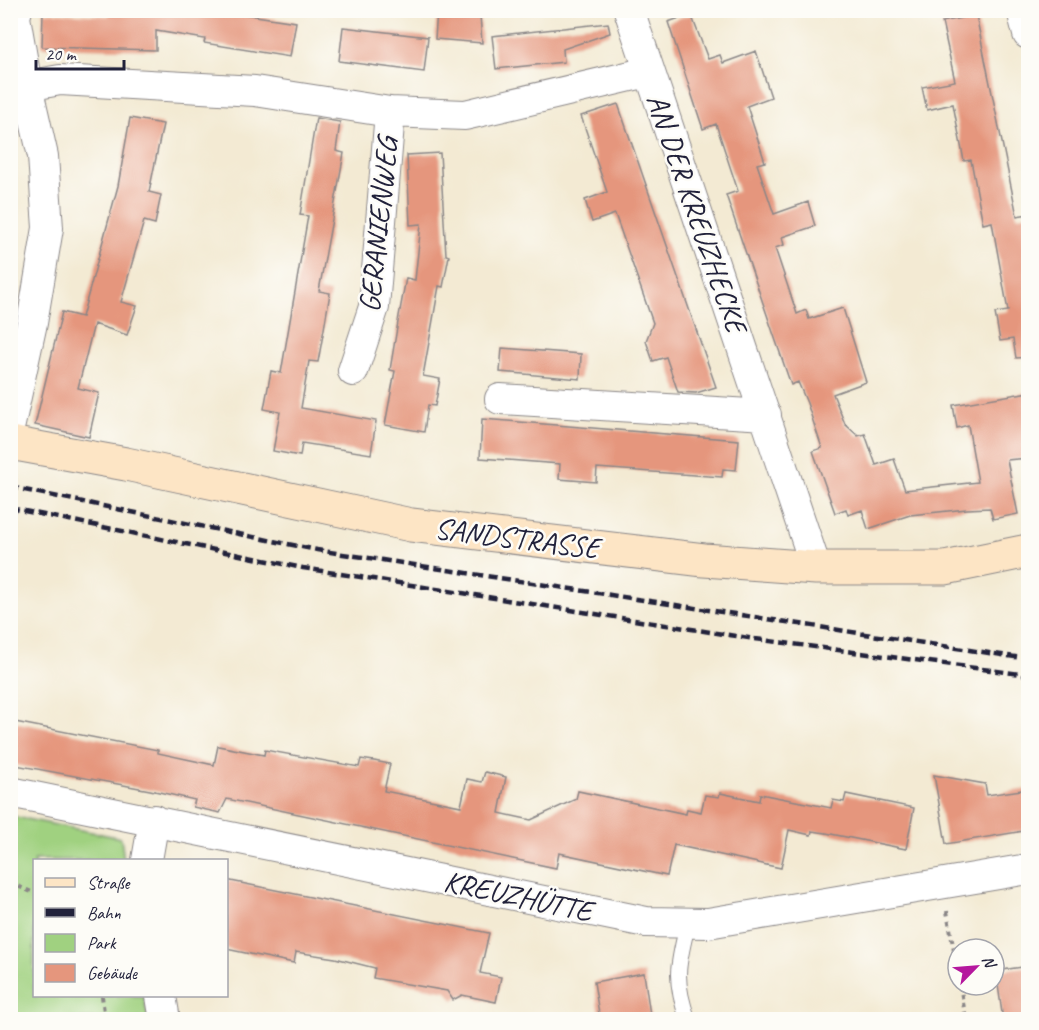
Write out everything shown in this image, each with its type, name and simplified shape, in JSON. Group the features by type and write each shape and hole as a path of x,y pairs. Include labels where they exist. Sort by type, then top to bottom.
{"main road":[{"name":"SANDSTRASSE","path":"10,443 126,464 411,525 704,560 816,568 945,567 1029,551"}],"street":[{"path":"10,424 33,323 48,228 43,156 27,86 15,17 17,10"},
{"name":"AN DER KREUZHECKE","path":"629,10 816,568"},
{"path":"1022,10 1029,34"},
{"name":"GERANIENWEG","path":"27,86 60,80 255,91 390,112 465,115 648,72"},
{"name":"GERANIENWEG","path":"353,371 374,307 390,112"},
{"path":"500,399 766,415"},
{"name":"KREUZHÜTTE","path":"10,792 646,922 708,923 1029,869"},
{"path":"147,859 154,820"},
{"path":"161,997 165,1020"}],"lane":[{"path":"688,923 678,961 678,992 688,1020"}],"path":[{"path":"10,883 33,892"},
{"path":"942,884 951,937"},
{"path":"102,997 105,1020"},
{"path":"962,997 966,1020"}],"green space":[{"path":"11,816 121,838 124,859 33,859 33,997 144,997 148,1019 11,1019"}],"building":[{"path":"109,10 216,10 296,22 290,57 204,43 205,39 156,31 156,50 42,47 43,12 109,16"},
{"path":"437,11 480,15 482,43 435,39"},
{"path":"691,14 708,59 720,55 723,63 756,51 771,97 747,106 765,162 757,164 774,214 808,202 815,226 782,237 784,245 775,248 797,314 806,310 809,319 843,308 866,382 833,394 845,424 858,436 865,434 876,465 894,459 905,490 978,482 968,425 957,428 953,405 1029,392 1029,458 1007,460 1018,514 993,519 990,508 967,509 910,515 868,529 862,510 848,515 846,509 835,513 813,451 822,448 807,403 798,382 791,385 726,195 738,191 716,124 703,129 668,22"},
{"path":"976,15 1017,216 1029,214 1029,357 1016,358 1013,339 1000,341 995,313 1008,311 992,222 983,224 971,160 964,161 953,104 927,110 922,87 955,81 942,22"},
{"path":"608,23 610,33 563,49 564,62 496,69 492,36"},
{"path":"343,27 428,37 424,72 339,61"},
{"path":"618,104 716,387 696,393 678,392 666,357 653,361 646,341 653,323 615,214 592,222 585,200 607,192 581,116"},
{"path":"130,118 163,124 149,192 161,195 155,224 144,221 121,302 137,306 127,335 94,324 78,388 99,393 89,437 35,425 62,312 82,317 118,186"},
{"path":"316,118 340,122 336,151 344,153 319,291 330,293 324,329 318,362 309,361 301,408 376,421 371,454 302,443 300,456 273,451 280,412 264,409 271,371 281,373 308,216 300,215"},
{"path":"440,153 446,255 449,256 443,287 439,286 423,376 440,379 435,406 428,405 424,432 385,425 395,371 390,370 399,316 406,278 415,280 421,224 410,225 407,155"},
{"path":"502,348 581,354 580,379 500,372"},
{"path":"482,419 739,440 736,470 723,469 722,477 597,468 596,482 559,479 560,464 480,458"},
{"path":"10,721 158,750 158,753 214,765 218,746 264,755 265,750 359,767 361,759 390,764 384,791 461,806 467,779 482,782 485,772 506,777 499,813 531,820 576,799 578,791 686,814 687,809 701,812 705,795 719,797 720,793 759,801 760,794 831,808 833,800 844,802 846,794 914,808 906,849 826,833 812,831 811,835 789,830 781,868 674,845 667,876 559,853 556,868 227,799 220,813 193,807 195,800 10,764"},
{"path":"934,775 985,784 987,795 1029,789 1029,830 946,844"},
{"path":"228,880 489,933 480,973 501,977 496,1002 462,995 453,1000 447,991 373,978 375,968 335,958 296,952 294,963 228,949"},
{"path":"1029,966 1029,1020 1003,1020 1000,997 1006,997 1006,969"},
{"path":"644,973 650,1015 600,1020 594,982"}],"railway":[{"path":"10,487 317,550 1028,659"},
{"path":"10,508 303,568 755,639 1028,675"}]}
